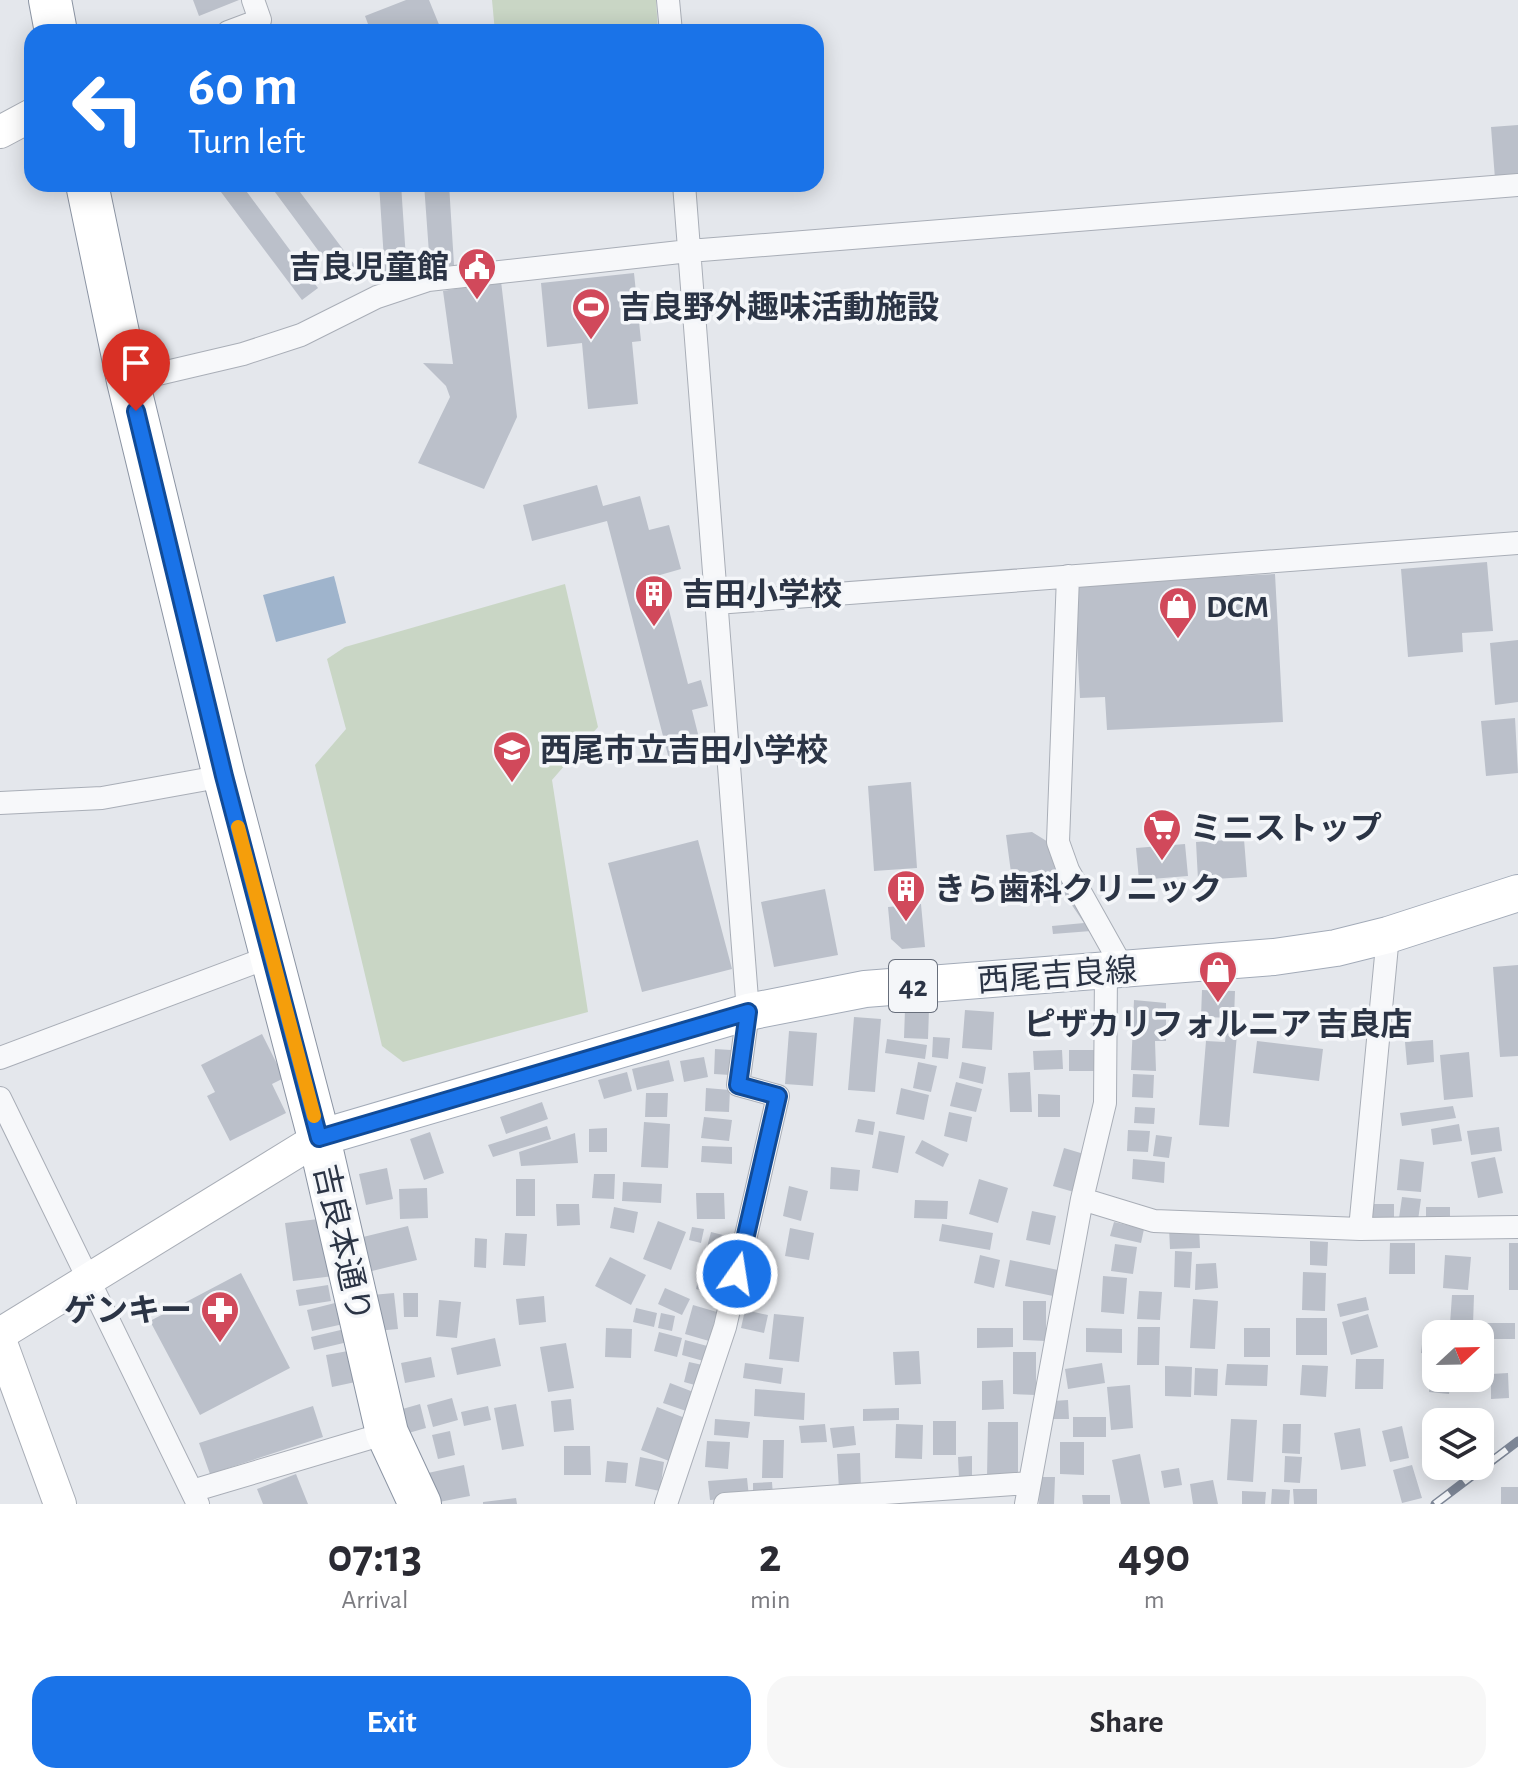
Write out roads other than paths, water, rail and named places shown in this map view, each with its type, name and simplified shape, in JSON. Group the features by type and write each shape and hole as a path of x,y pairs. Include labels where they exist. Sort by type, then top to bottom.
{"highway":[{"path":"50,0 54,24"},
{"name":"吉良本通り","path":"89,192 128,381 224,776 319,1138 387,1433 420,1504"}],"main road":[{"name":"西尾吉良線","path":"319,1138 748,1012 865,989 1274,957 1336,948 1388,935 1518,893"}],"street":[{"path":"250,24 260,20 253,0"},
{"path":"668,0 670,24"},
{"path":"0,132 24,119"},
{"path":"128,381 243,354 301,335 377,297 428,280 689,251 1518,185"},
{"path":"666,1504 725,1327 778,1096 738,1085 748,1012 685,192"},
{"path":"716,603 1518,543"},
{"path":"725,1504 1028,1494 1082,1199 1105,1103 1115,970 1058,842 1068,576"},
{"path":"0,803 102,798 224,776"},
{"path":"1360,1229 1388,935"},
{"path":"0,1058 272,956"},
{"path":"0,1098 195,1498 387,1433"},
{"path":"0,1334 319,1138"},
{"path":"1082,1199 1154,1221 1360,1229 1518,1227"},
{"path":"0,1340 60,1504"}],"water":[{"path":"334,576 346,623 276,642 263,595"}],"railway":[{"path":"1435,1504 1518,1441"}],"place":[{"name":"吉良児童館","path":"477,301"},
{"name":"吉良野外趣味活動施設","path":"591,341"},
{"name":"吉田小学校","path":"654,628"},
{"name":"DCM","path":"1178,640"},
{"name":"西尾市立吉田小学校","path":"512,784"},
{"name":"ミニストップ","path":"1162,862"},
{"name":"きら歯科クリニック","path":"906,923"},
{"name":"ピザカリフォルニア 吉良店","path":"1218,1004"},
{"name":"ゲンキー","path":"220,1344"}]}
